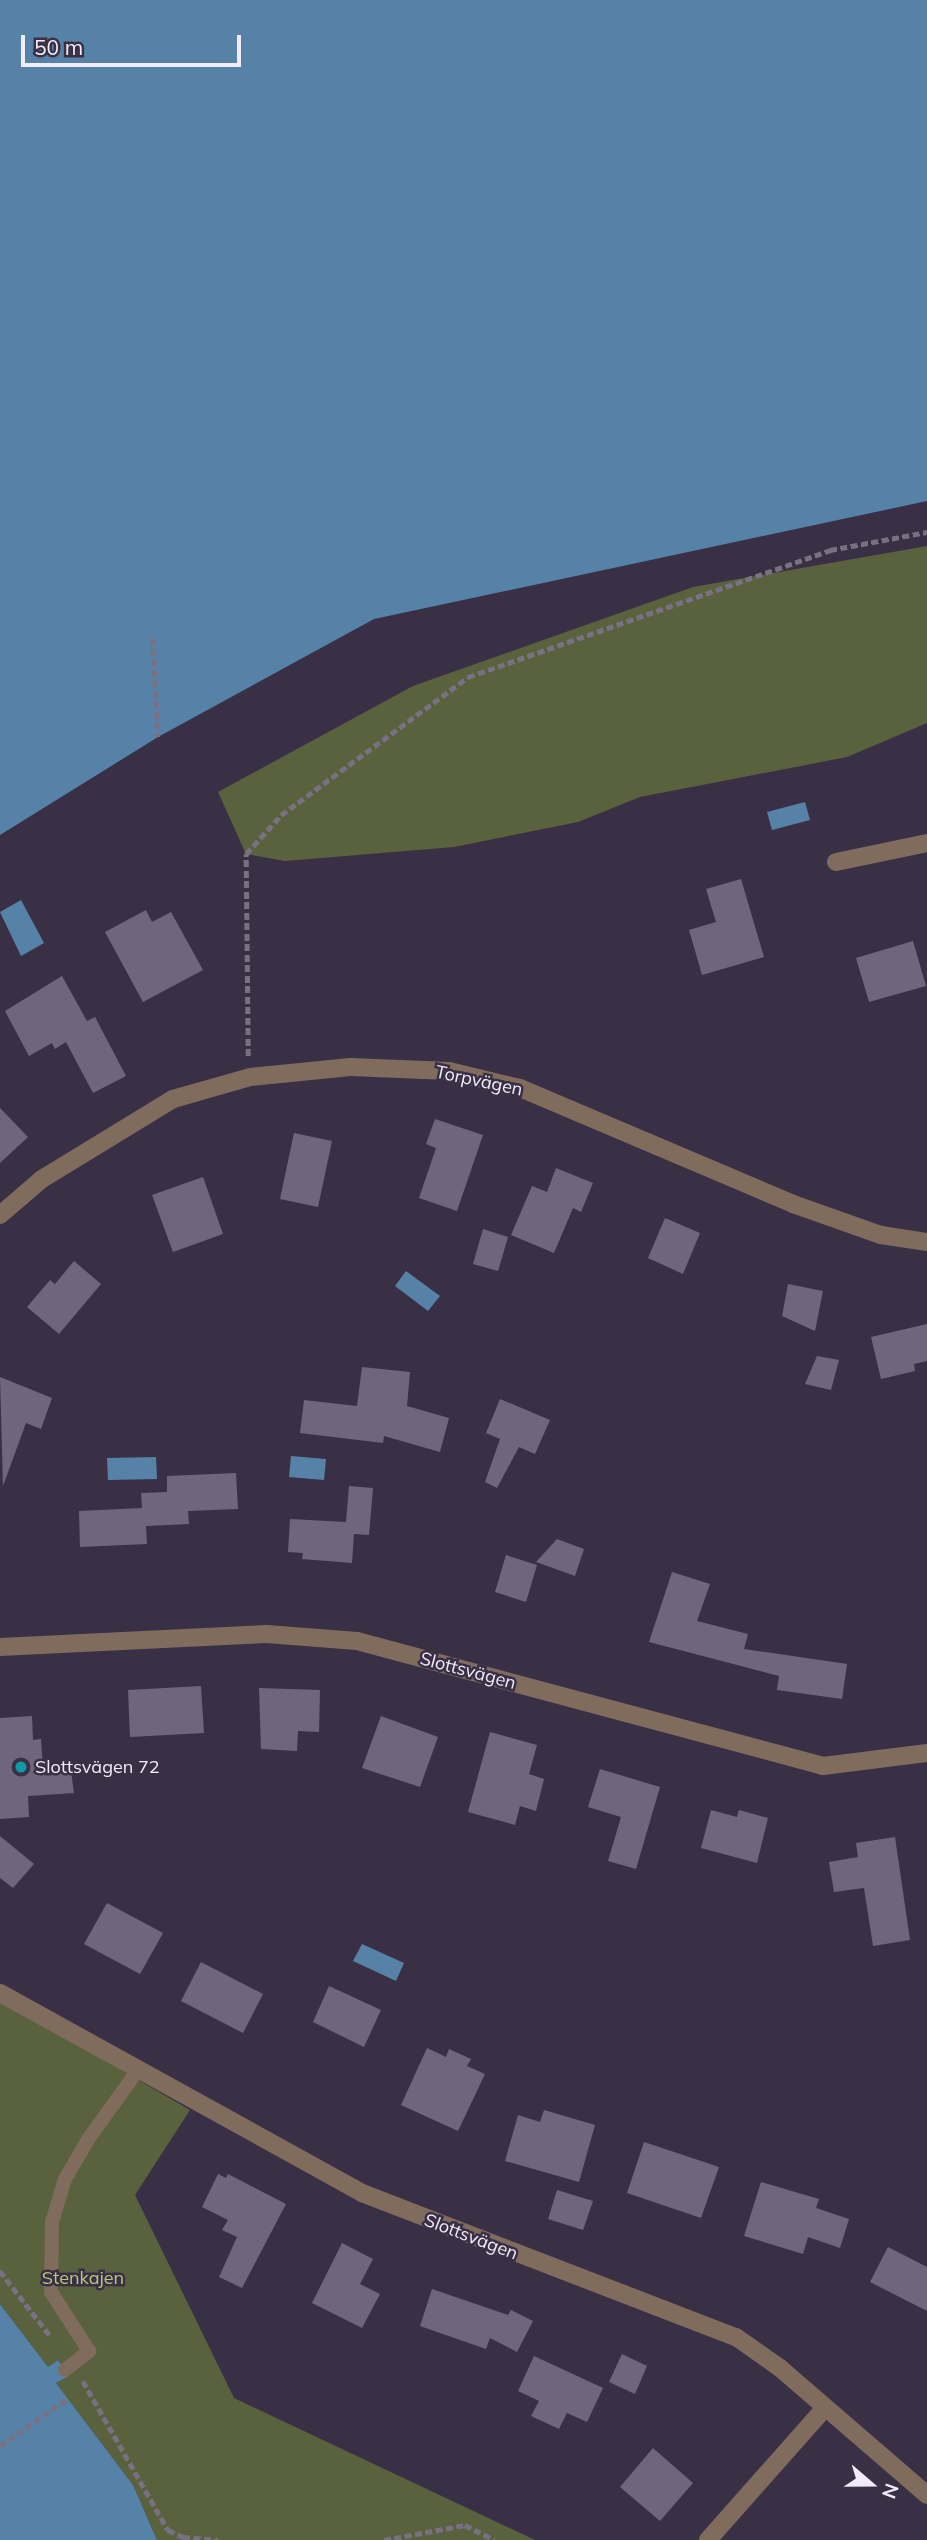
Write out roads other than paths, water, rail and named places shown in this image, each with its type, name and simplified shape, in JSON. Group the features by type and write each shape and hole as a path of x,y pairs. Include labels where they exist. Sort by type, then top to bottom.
{"street":[{"path":"836,862 927,843"},
{"name":"Torpvägen","path":"0,1215 42,1179 173,1099 250,1077 365,1067 449,1071 520,1088 804,1208 881,1235 927,1242"},
{"name":"Slottsvägen","path":"0,1647 267,1634 358,1641 823,1766 927,1753"},
{"name":"Slottsvägen","path":"0,1993 362,2193 736,2337 780,2368 824,2409 927,2495"},
{"path":"708,2540 824,2409"}],"lane":[{"path":"68,2367 89,2351 51,2292 52,2222 71,2168 138,2070"}],"water":[{"path":"0,0 927,0 927,501 374,619 158,737 0,835"},
{"path":"805,802 810,820 772,830 767,812"},
{"path":"21,900 44,943 21,956 0,912"},
{"path":"406,1271 440,1296 428,1311 395,1286"},
{"path":"291,1456 326,1459 324,1480 289,1477"},
{"path":"156,1457 157,1479 108,1480 107,1458"},
{"path":"362,1944 404,1963 396,1981 353,1961"},
{"path":"0,2304 48,2367 58,2360 69,2376 56,2383 133,2485 157,2540 0,2540"}],"place":[{"name":"Slottsvägen 72","path":"21,1767"}],"park label":[{"name":"Stenkajen","path":"83,2278"}]}
